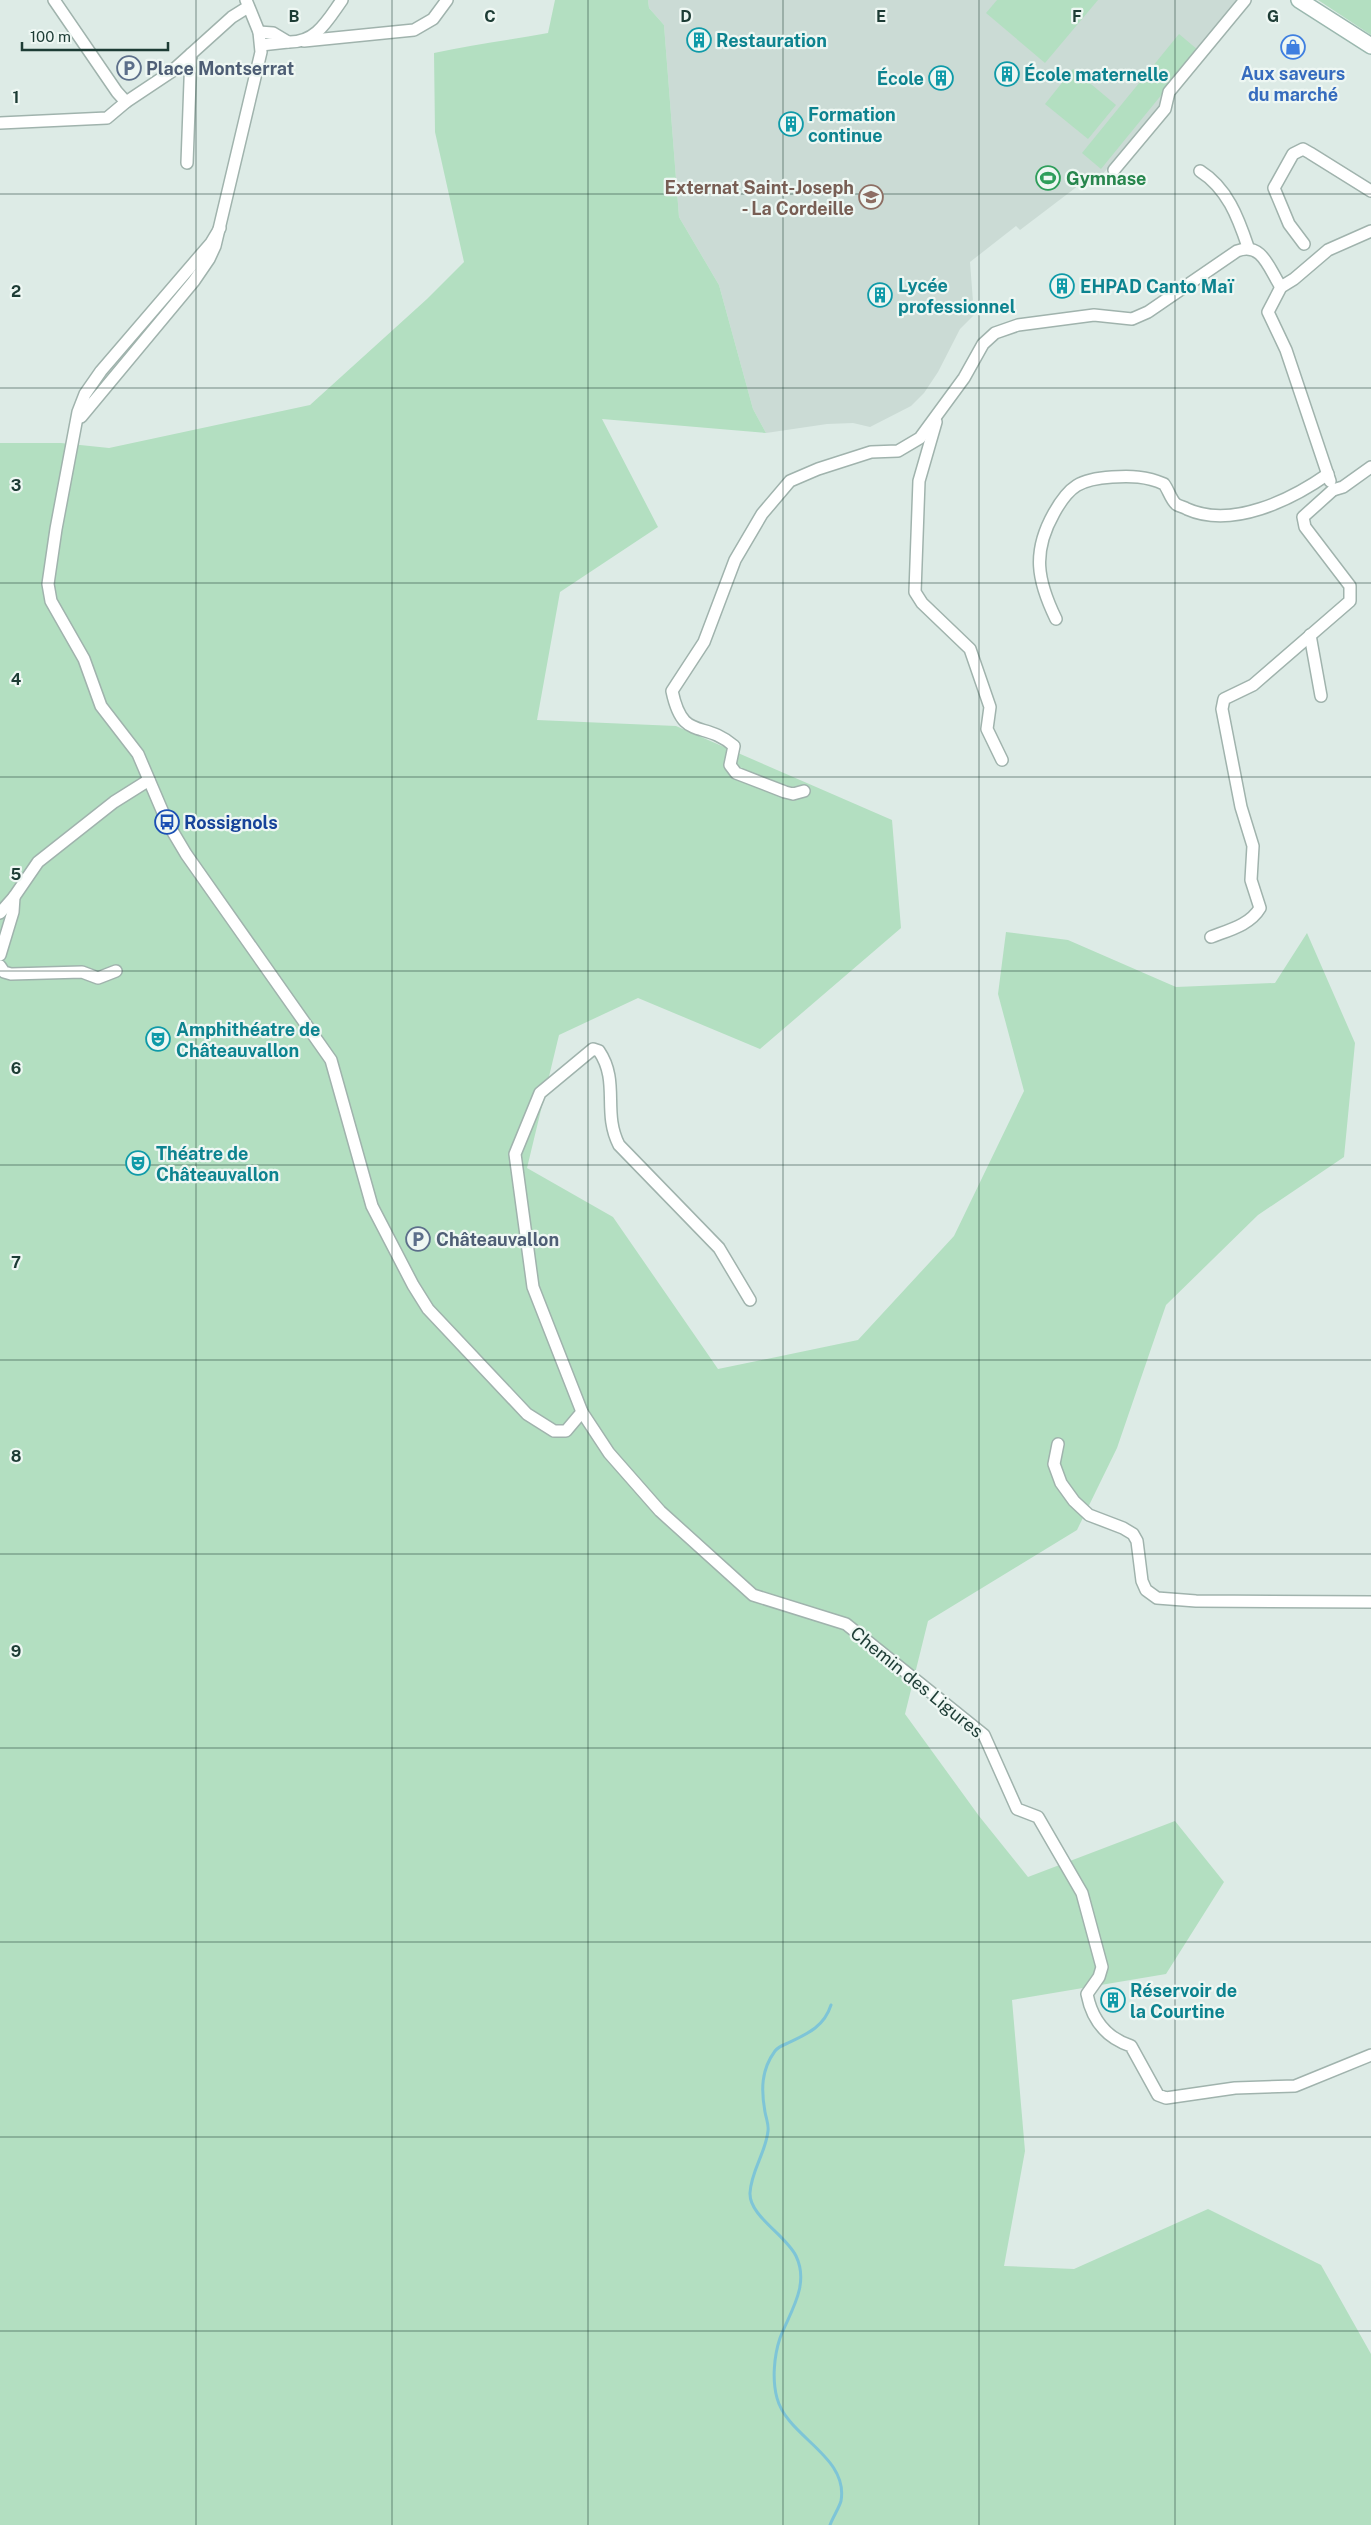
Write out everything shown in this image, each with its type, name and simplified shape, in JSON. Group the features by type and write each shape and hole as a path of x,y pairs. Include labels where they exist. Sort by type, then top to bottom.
{"main road":[{"path":"1299,0 1371,46"}],"street":[{"path":"54,0 126,102"},
{"path":"304,41 318,33 342,0"},
{"path":"261,45 414,30 433,19 447,0"},
{"path":"1114,170 1165,109 1169,92 1245,0"},
{"path":"0,122 107,118 126,102 153,86 232,17 249,8 259,32 261,45 220,228 209,260 89,404 75,427 48,584 51,601 84,659 101,706 134,748 167,822 186,854 331,1060 372,1206 413,1285 428,1309 527,1414 554,1431 566,1431 582,1412"},
{"path":"259,32 273,33 288,42"},
{"path":"187,163 191,54"},
{"path":"1304,244 1289,224 1274,188 1293,154 1303,149 1371,191"},
{"path":"1200,170 1213,179 1227,198 1239,220 1248,247"},
{"path":"1333,490 1286,350 1268,312 1281,287 1294,279 1328,250 1371,231"},
{"path":"804,791 792,794 736,774 730,765 734,746 726,739 685,724 676,711 672,691 704,642 736,560 762,514 790,481 818,469 871,452 898,451 920,438 964,378 983,344 995,333 1018,325 1094,315 1132,319 1148,312 1237,251 1248,247 1255,249 1263,258 1281,287"},
{"path":"938,413 919,481 915,592 922,603 970,649 990,707 987,730 1002,760"},
{"path":"1211,937 1240,926 1256,915 1260,908 1251,880 1253,846 1241,807 1222,710 1224,699 1253,684 1350,601 1350,586 1304,527 1303,516 1333,490 1343,487 1371,467"},
{"path":"1056,619 1046,598 1041,578 1039,563 1041,538 1068,491 1083,482 1102,477 1142,476 1164,484 1176,504 1196,513 1232,515 1254,510 1293,494 1328,474"},
{"path":"1310,635 1321,696"},
{"path":"0,913 14,897 38,862 114,802 149,780"},
{"path":"0,955 13,912 14,897"},
{"path":"0,966 4,972 11,974 82,972 98,978 116,971"},
{"name":"Chemin des Ligures","path":"750,1300 719,1248 619,1145 612,1131 610,1120 610,1074 599,1051 593,1049 540,1094 515,1154 533,1287 582,1412 609,1453 660,1511 753,1595 846,1624 984,1735 1017,1810 1038,1817 1082,1893 1102,1967 1099,1978 1087,1994 1090,2010 1114,2040 1131,2046 1142,2061 1150,2084 1158,2095 1166,2098 1235,2088 1296,2086 1371,2054"},
{"path":"1058,1444 1054,1464 1061,1483 1074,1501 1089,1514 1123,1528 1132,1534 1137,1541 1142,1581 1146,1590 1157,1598 1371,1602"}],"shaded area":[{"name":"Externat Saint-Joseph - La Cordeille","path":"648,0 1239,0 1161,107 1100,177 1095,173 1020,230 1016,226 970,262 974,315 960,329 938,372 924,393 911,406 870,427 853,423 827,424 766,433 753,409 719,285 679,217 664,25 649,8"}],"green space":[{"path":"555,0 648,0 649,8 664,25 679,217 719,285 753,409 766,433 602,419 658,527 560,592 537,720 676,726 892,820 901,928 760,1049 638,998 559,1035 527,1168 613,1217 718,1369 858,1340 954,1236 1024,1091 998,994 1006,932 1068,940 1176,987 1275,983 1307,933 1355,1043 1344,1157 1258,1215 1166,1305 1117,1448 1077,1530 928,1621 905,1714 979,1816 1028,1877 1175,1821 1224,1882 1166,1974 1012,2000 1025,2151 1004,2266 1074,2269 1208,2209 1321,2265 1371,2354 1371,2525 0,2525 0,443 61,443 109,448 310,405 427,299 464,262 435,132 434,53 548,33"},
{"path":"997,0 1098,0 1045,63 986,13"},
{"path":"1318,0 1371,0 1371,35"},
{"path":"1179,34 1198,50 1101,169 1082,153"},
{"path":"1073,69 1116,105 1088,139 1045,104"}],"waterway":[{"path":"830,2525 841,2501 841,2485 836,2471 783,2412 777,2398 775,2384 776,2352 800,2288 800,2267 791,2248 755,2210 750,2193 753,2177 767,2139 768,2124 764,2104 763,2080 770,2058 782,2045 814,2029 824,2019 831,2005"}],"place":[{"name":"Restauration","path":"699,40"},
{"name":"Aux saveurs du marché","path":"1293,47"},
{"name":"Place Montserrat","path":"129,68"},
{"name":"École maternelle","path":"1007,74"},
{"name":"École","path":"941,78"},
{"name":"Formation continue","path":"791,124"},
{"name":"Gymnase","path":"1048,178"},
{"name":"Externat Saint-Joseph - La Cordeille","path":"871,197"},
{"name":"EHPAD Canto Maï","path":"1062,286"},
{"name":"Lycée professionnel","path":"880,295"},
{"name":"Rossignols","path":"167,822"},
{"name":"Amphithéatre de Châteauvallon","path":"158,1039"},
{"name":"Théatre de Châteauvallon","path":"138,1163"},
{"name":"Châteauvallon","path":"418,1239"},
{"name":"Réservoir de la Courtine","path":"1113,2000"}]}
